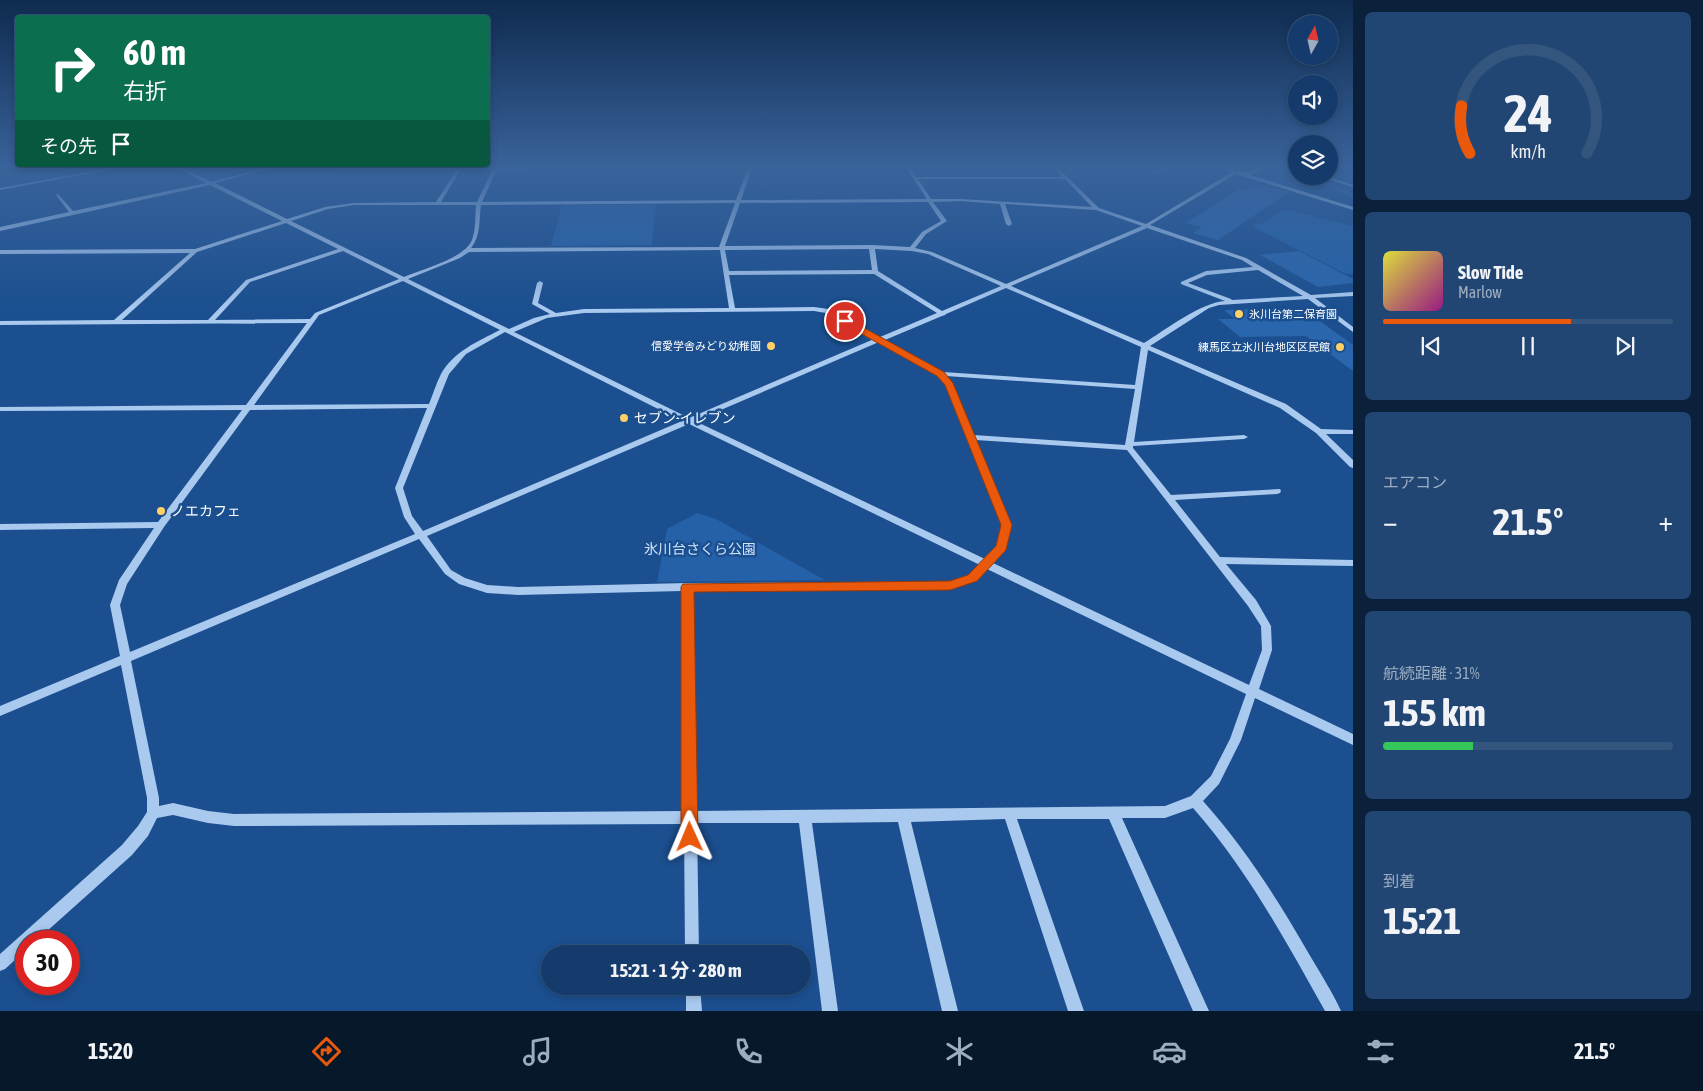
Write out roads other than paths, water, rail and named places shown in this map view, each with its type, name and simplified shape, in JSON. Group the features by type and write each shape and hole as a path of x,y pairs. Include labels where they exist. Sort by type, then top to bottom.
{"street":[{"path":"0,228 62,215"},
{"path":"275,215 690,421 1353,740"},
{"path":"0,252 194,251 304,215"},
{"path":"469,250 476,238 478,215"},
{"path":"732,215 722,248 732,310"},
{"path":"912,249 924,233 944,221 940,215"},
{"path":"1006,215 1009,224"},
{"path":"1115,215 1244,259 1308,296 1353,330"},
{"path":"0,711 942,314 1146,226 1164,215"},
{"path":"872,247 875,272"},
{"path":"0,964 127,850 153,813 153,798 115,605 122,584 161,525 317,314 469,250 872,247 912,249 930,253 1283,406 1320,431 1353,465"},
{"path":"210,321 248,281 343,249"},
{"path":"116,322 194,251"},
{"path":"1231,301 1183,283 1206,273 1258,268"},
{"path":"726,273 875,272 942,314"},
{"path":"540,283 534,304 554,313"},
{"path":"153,813 173,809 208,817 234,820 903,816 1165,812 1195,801 1215,780 1235,740 1267,650 1266,626 1252,602 1168,498 1129,446 1145,346 1207,307 1231,301 1353,294"},
{"path":"814,309 828,311 941,374 949,384 1007,525 1001,547 973,578 950,586 518,590 487,589 462,581 448,572 408,518 399,488 431,406 445,374 454,360 471,348 506,331 554,313 584,311 814,309"},
{"path":"0,323 312,321"},
{"path":"941,374 1137,387"},
{"path":"0,409 431,406"},
{"path":"1320,431 1353,432"},
{"path":"971,437 1129,446 1244,437"},
{"path":"1168,498 1277,490"},
{"path":"0,527 161,525"},
{"path":"1218,560 1353,563"},
{"path":"687,587 692,945"},
{"path":"1195,801 1221,828 1253,874 1333,1011"},
{"path":"1113,812 1202,1011"},
{"path":"1009,813 1076,1011"},
{"path":"903,816 950,1011"},
{"path":"805,817 830,1011"},
{"path":"693,995 694,1011"}],"place":[{"name":"氷川台第二保育園","path":"1239,314"},
{"name":"信愛学舎みどり幼稚園","path":"771,346"},
{"name":"練馬区立氷川台地区区民館","path":"1340,347"},
{"name":"セブン-イレブン","path":"624,418"},
{"name":"ノエカフェ","path":"161,511"}],"park label":[{"name":"氷川台さくら公園","path":"700,549"}]}
